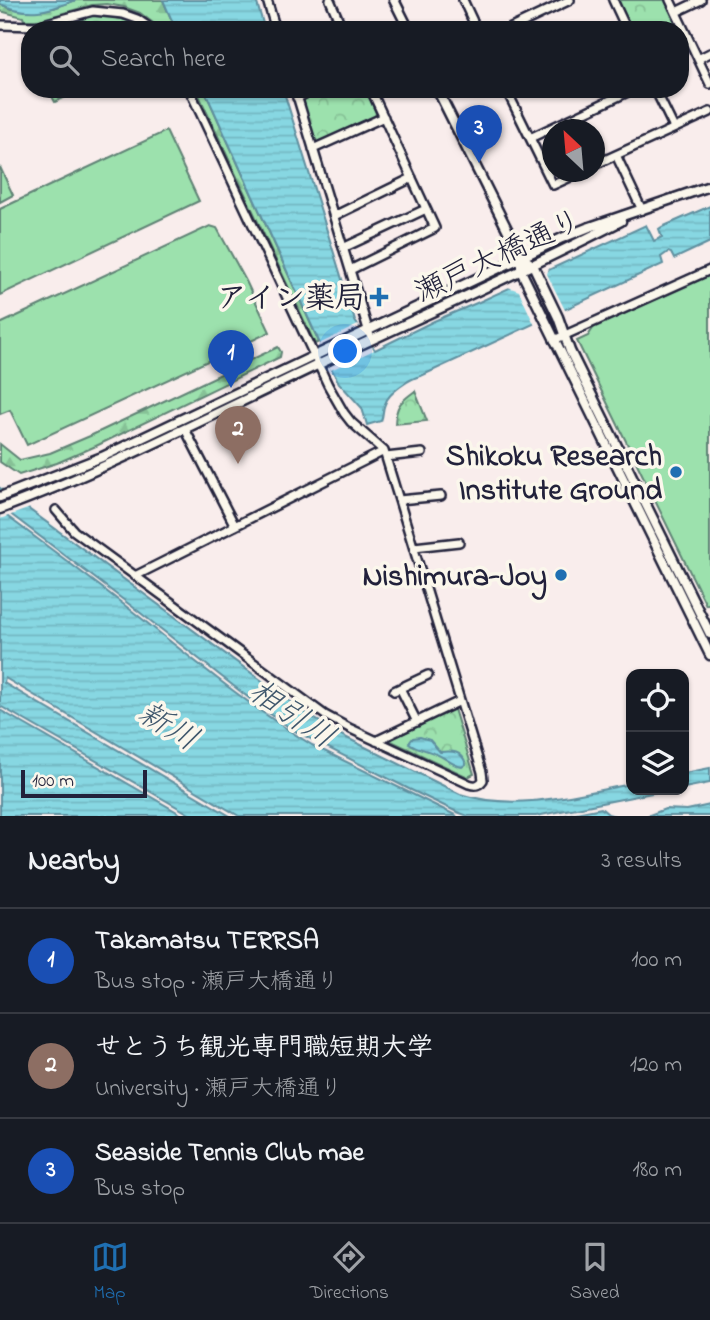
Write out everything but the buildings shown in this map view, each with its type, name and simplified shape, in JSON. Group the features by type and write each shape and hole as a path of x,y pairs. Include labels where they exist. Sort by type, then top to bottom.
{"street":[{"path":"267,0 273,21"},
{"path":"330,0 339,21"},
{"path":"394,0 404,21"},
{"path":"463,0 473,21"},
{"path":"526,21 570,0"},
{"path":"613,0 623,21"},
{"path":"670,0 680,21"},
{"path":"676,12 701,0"},
{"path":"55,21 93,11 122,14 140,21"},
{"path":"0,25 21,26"},
{"path":"689,40 710,84"},
{"path":"698,59 710,53"},
{"path":"56,510 74,531 325,715 474,786 483,780 385,454 344,413 193,98"},
{"path":"298,98 368,336"},
{"path":"350,270 435,228 377,98"},
{"path":"442,98 522,257 535,269 558,317 570,351 704,614 710,634"},
{"path":"511,98 542,163"},
{"path":"530,138 615,98"},
{"path":"659,98 674,128"},
{"path":"605,160 710,112"},
{"path":"313,149 384,117"},
{"path":"616,155 642,210 710,186"},
{"path":"334,216 412,178"},
{"path":"343,248 426,209"},
{"name":"瀬戸大橋通り","path":"368,336 523,275 642,210"},
{"name":"瀬戸大橋通り","path":"0,497 102,457 368,336 522,257 587,228 642,210"},
{"path":"522,257 523,275 710,655"},
{"path":"554,340 710,270"},
{"name":"瀬戸大橋通り","path":"0,509 43,494 107,466 185,429 320,358"},
{"path":"185,429 235,526"},
{"path":"135,576 385,454 422,453"},
{"path":"399,500 441,496"},
{"path":"414,547 459,542"},
{"path":"691,619 704,614"},
{"path":"417,722 397,690 428,675"},
{"path":"376,741 460,701"}],"green space":[{"path":"76,0 163,0 172,21 150,21 140,13 107,4 92,5 39,20 24,20 23,17 0,11 0,4 12,9 54,8"},
{"path":"617,0 667,0 676,21 627,21"},
{"path":"94,15 128,21 75,21"},
{"path":"200,98 208,98 319,342 315,344"},
{"path":"302,98 370,98 376,113 375,117 319,143 314,141"},
{"path":"166,131 199,201 0,295 0,209"},
{"path":"0,167 13,195 0,202"},
{"path":"210,226 217,228 270,332 27,445 10,410 0,414 0,324"},
{"name":"Shikoku Research Institute Ground","path":"710,275 710,603 706,605 577,341 588,336 594,327"},
{"path":"278,347 280,357 57,463 19,475 0,462 0,444 20,460 50,453"},
{"path":"415,391 427,421 395,424 400,404"},
{"path":"454,709 474,774 468,777 389,740"}],"water":[{"path":"0,0 76,0 47,10 29,11 10,8 0,4"},
{"path":"163,0 256,0 262,21 172,21"},
{"path":"208,98 286,98 355,321 375,350 646,225 654,241 662,237 659,229 662,227 710,206 710,242 674,259 668,252 661,257 663,264 411,380 387,400 381,421 367,425 362,408 339,383"},
{"name":"相引川","path":"0,488 307,714 343,736 460,794 503,801 546,800 626,785 626,795 642,795 536,816 468,816 457,812 293,730 0,506"},
{"name":"新川","path":"0,511 266,715 312,745 457,816 239,816 5,678 4,683 230,816 193,816 0,706"},
{"path":"0,710 184,816 0,816"},
{"path":"413,738 430,740 440,752 459,754 466,764 458,766 409,743"},
{"path":"710,768 710,783 689,787 689,772"},
{"path":"710,805 710,816 647,816 665,809 687,810"},
{"path":"601,808 615,816 561,816"}],"pier":[{"path":"549,268 547,274 566,312 535,326 519,291 508,287"},
{"path":"358,325 374,350 331,370 319,344"},
{"path":"19,497 33,507 0,519 0,505"}],"place":[{"name":"Seaside Tennis Club mae","path":"479,163"},
{"name":"アイン薬局","path":"379,297"},
{"name":"Takamatsu TERRSA","path":"231,388"},
{"name":"せとうち観光専門職短期大学","path":"238,464"},
{"name":"Shikoku Research Institute Ground","path":"676,472"},
{"name":"Nishimura-Joy","path":"561,575"}]}
